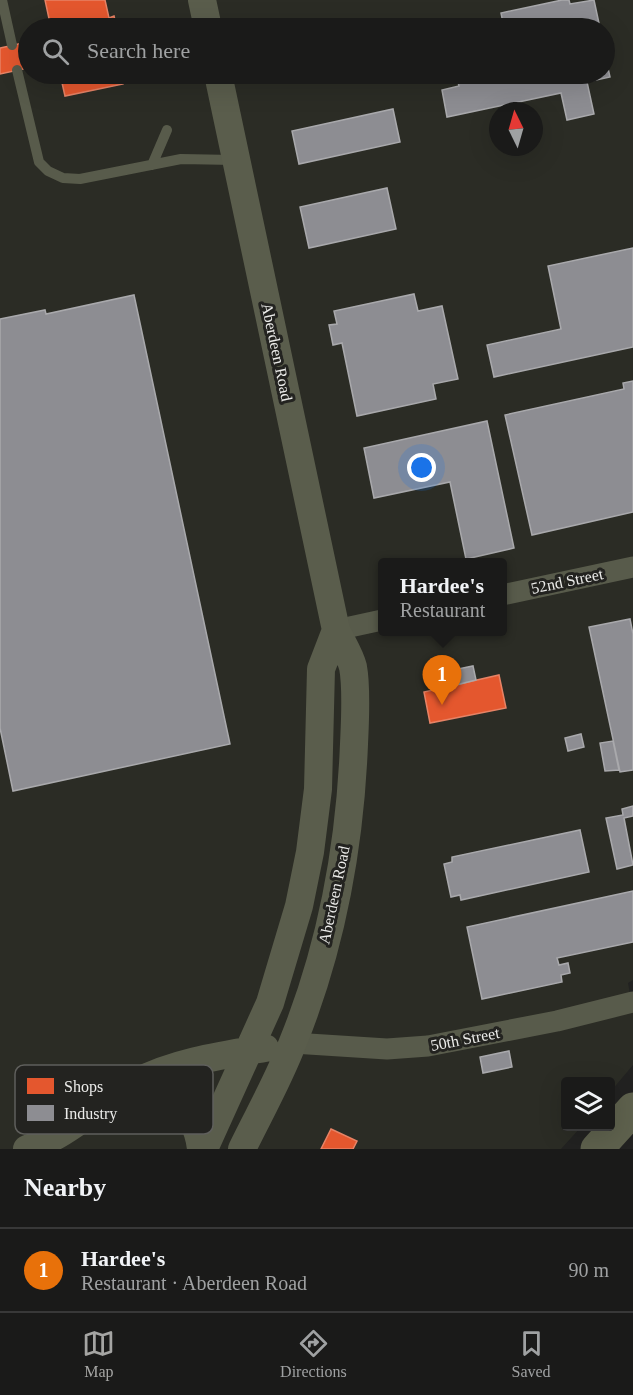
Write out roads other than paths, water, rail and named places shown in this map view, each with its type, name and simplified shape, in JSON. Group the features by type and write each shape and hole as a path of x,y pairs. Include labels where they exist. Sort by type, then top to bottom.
{"highway":[{"path":"597,1149 633,1109"}],"main road":[{"path":"202,0 206,18"},
{"name":"Aberdeen Road","path":"220,84 336,630 353,666 354,737 351,803 333,910 307,1004 293,1043 242,1149"},
{"name":"Aberdeen Road","path":"213,1128 270,1003 281,972 304,882 318,789 321,669 336,630"},
{"path":"190,1065 293,1043"},
{"path":"27,1149 56,1134"},
{"path":"198,1134 203,1149"},
{"name":"Aberdeen Road","path":"203,1149 210,1134"}],"street":[{"name":"52nd Street","path":"507,594 633,567"},
{"path":"336,630 378,621"},
{"name":"50th Street","path":"293,1043 387,1049 428,1046 557,1021 633,1002"}],"lane":[{"path":"2,0 16,45 7,0"},
{"path":"23,84 39,162 48,171 63,178 80,179 181,159 236,160"},
{"path":"152,165 166,130"}],"place":[{"name":"Hardee's","path":"442,705"}]}
